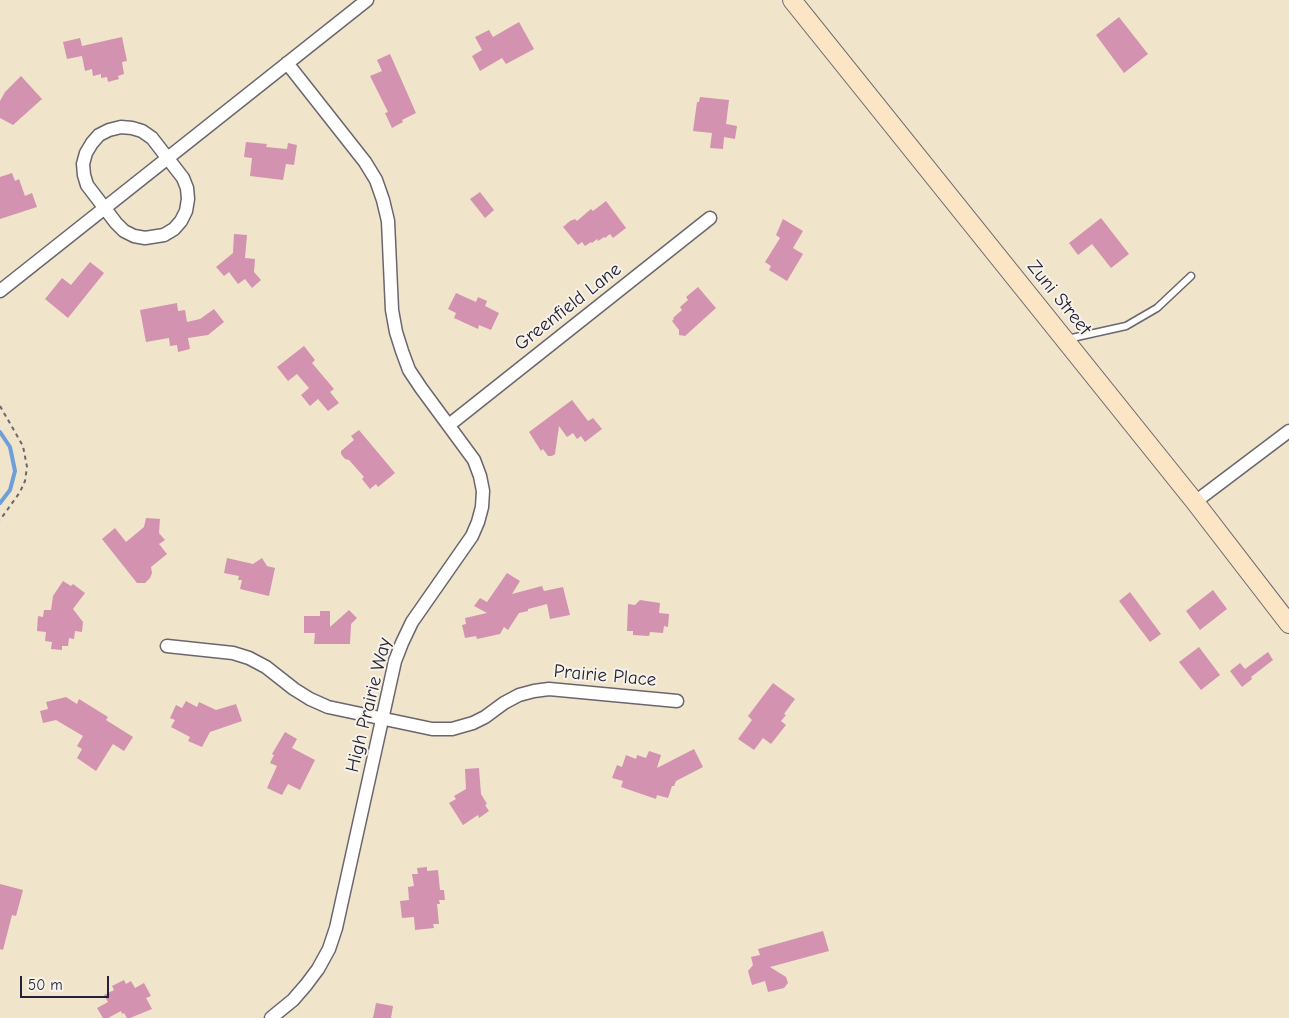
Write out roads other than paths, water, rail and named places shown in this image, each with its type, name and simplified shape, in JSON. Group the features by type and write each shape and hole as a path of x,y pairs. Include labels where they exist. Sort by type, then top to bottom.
{"street":[{"path":"0,291 367,0"},
{"name":"Zuni Street","path":"792,0 1195,502 1289,624"},
{"name":"High Prairie Way","path":"271,1018 306,985 318,969 328,949 336,928 395,662 412,622 472,536 482,507 483,491 474,460 409,370 399,342 392,310 388,221 376,180 365,162 287,63"},
{"path":"121,127 142,131 152,138 183,178 187,188 188,200 186,211 174,229 156,238 145,238 134,236 124,231 104,209 92,193 84,175 83,164 86,153 99,135 109,130 121,127"},
{"name":"Greenfield Lane","path":"449,425 710,218"},
{"path":"1195,502 1289,431"},
{"name":"Prairie Place","path":"167,646 233,653 249,658 266,667 310,699 328,706 432,729 459,728 473,723 504,703 534,690 549,689 677,701"}],"lane":[{"path":"1067,342 1072,338 1126,326 1157,308 1191,276"}],"waterway":[{"path":"0,432 10,447 15,471 10,490 0,503"}]}
